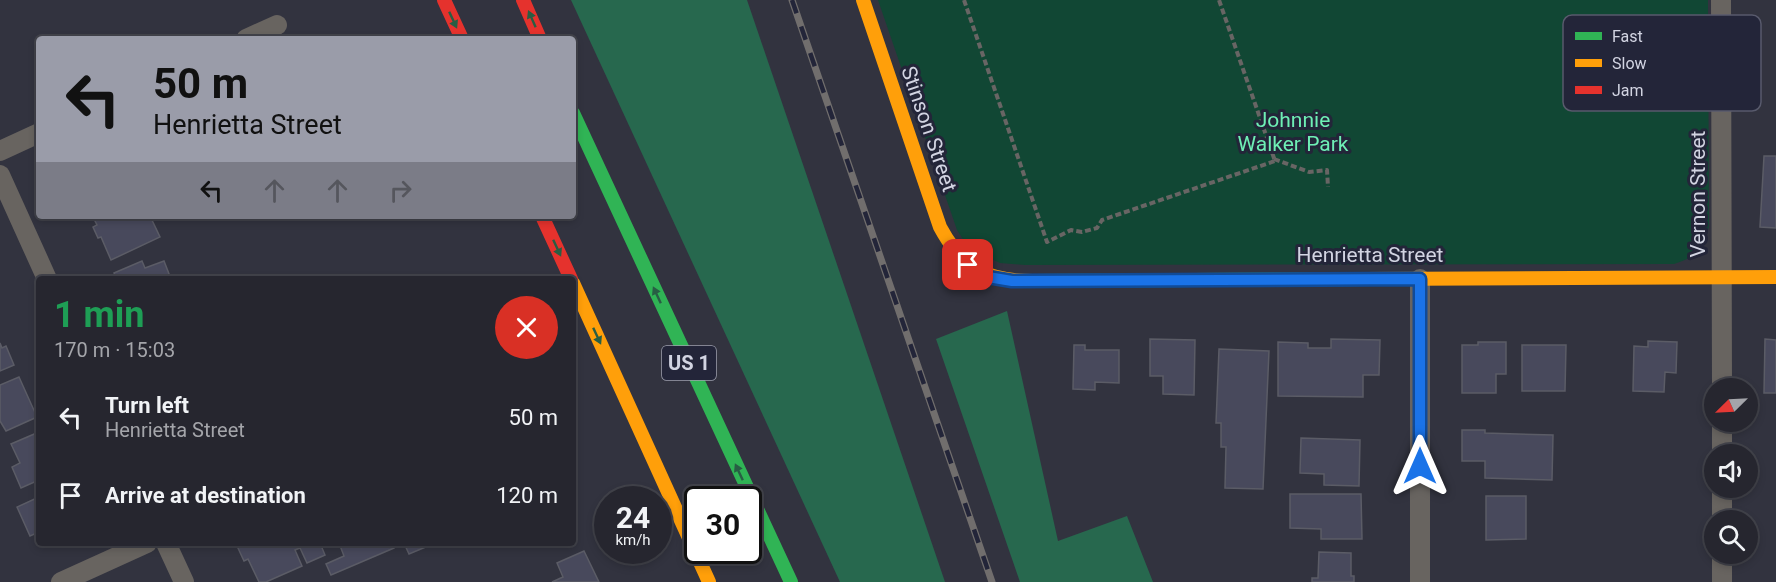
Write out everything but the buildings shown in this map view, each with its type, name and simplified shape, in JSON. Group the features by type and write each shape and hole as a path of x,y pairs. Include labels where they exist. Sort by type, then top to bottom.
{"main road":[{"path":"444,0 461,36"},
{"path":"523,0 539,36"},
{"name":"Stinson Street","path":"863,0 940,227 951,248 968,265"},
{"name":"US 1","path":"576,119 790,582"},
{"path":"543,219 570,276"},
{"name":"Henrietta Street","path":"968,265 988,277 1012,281 1776,277"},
{"path":"576,290 710,582"}],"street":[{"name":"Vernon Street","path":"1721,0 1721,15"},
{"path":"253,36 277,25"},
{"name":"Vernon Street","path":"1721,111 1722,378"},
{"path":"0,151 36,134"},
{"path":"0,176 46,276"},
{"path":"1420,279 1420,582"},
{"path":"61,582 140,546"},
{"path":"167,546 184,582"},
{"path":"1722,564 1722,582"}],"path":[{"path":"964,0 1047,242 1071,231 1082,232 1097,228 1102,220 1275,161 1274,159"},
{"path":"1220,0 1274,159"},
{"path":"1274,159 1309,172 1327,170 1328,187"}],"green space":[{"path":"571,0 747,0 945,582 840,582"},
{"name":"Johnnie Walker Park","path":"878,0 1708,0 1708,15 1563,15 1563,111 1708,111 1709,225 1707,234 1702,247 1695,255 1674,264 1025,265 1000,263 968,247 957,230"},
{"path":"1007,311 1058,541 1127,516 1153,582 1020,582 936,339"}],"railway":[{"path":"792,0 992,582"}],"traffic: fast":[{"path":"576,119 791,582"},
{"path":"1033,281 1364,279"}],"traffic: slow":[{"path":"863,0 940,227 948,241 967,262 989,275 1033,281"},
{"path":"1364,279 1776,277"},
{"path":"576,290 709,582"}],"traffic: jam":[{"path":"444,0 461,36"},
{"path":"523,0 539,36"},
{"path":"543,219 570,276"}],"route":[{"path":"968,265 988,277 1012,281 1420,279 1420,466"}]}
